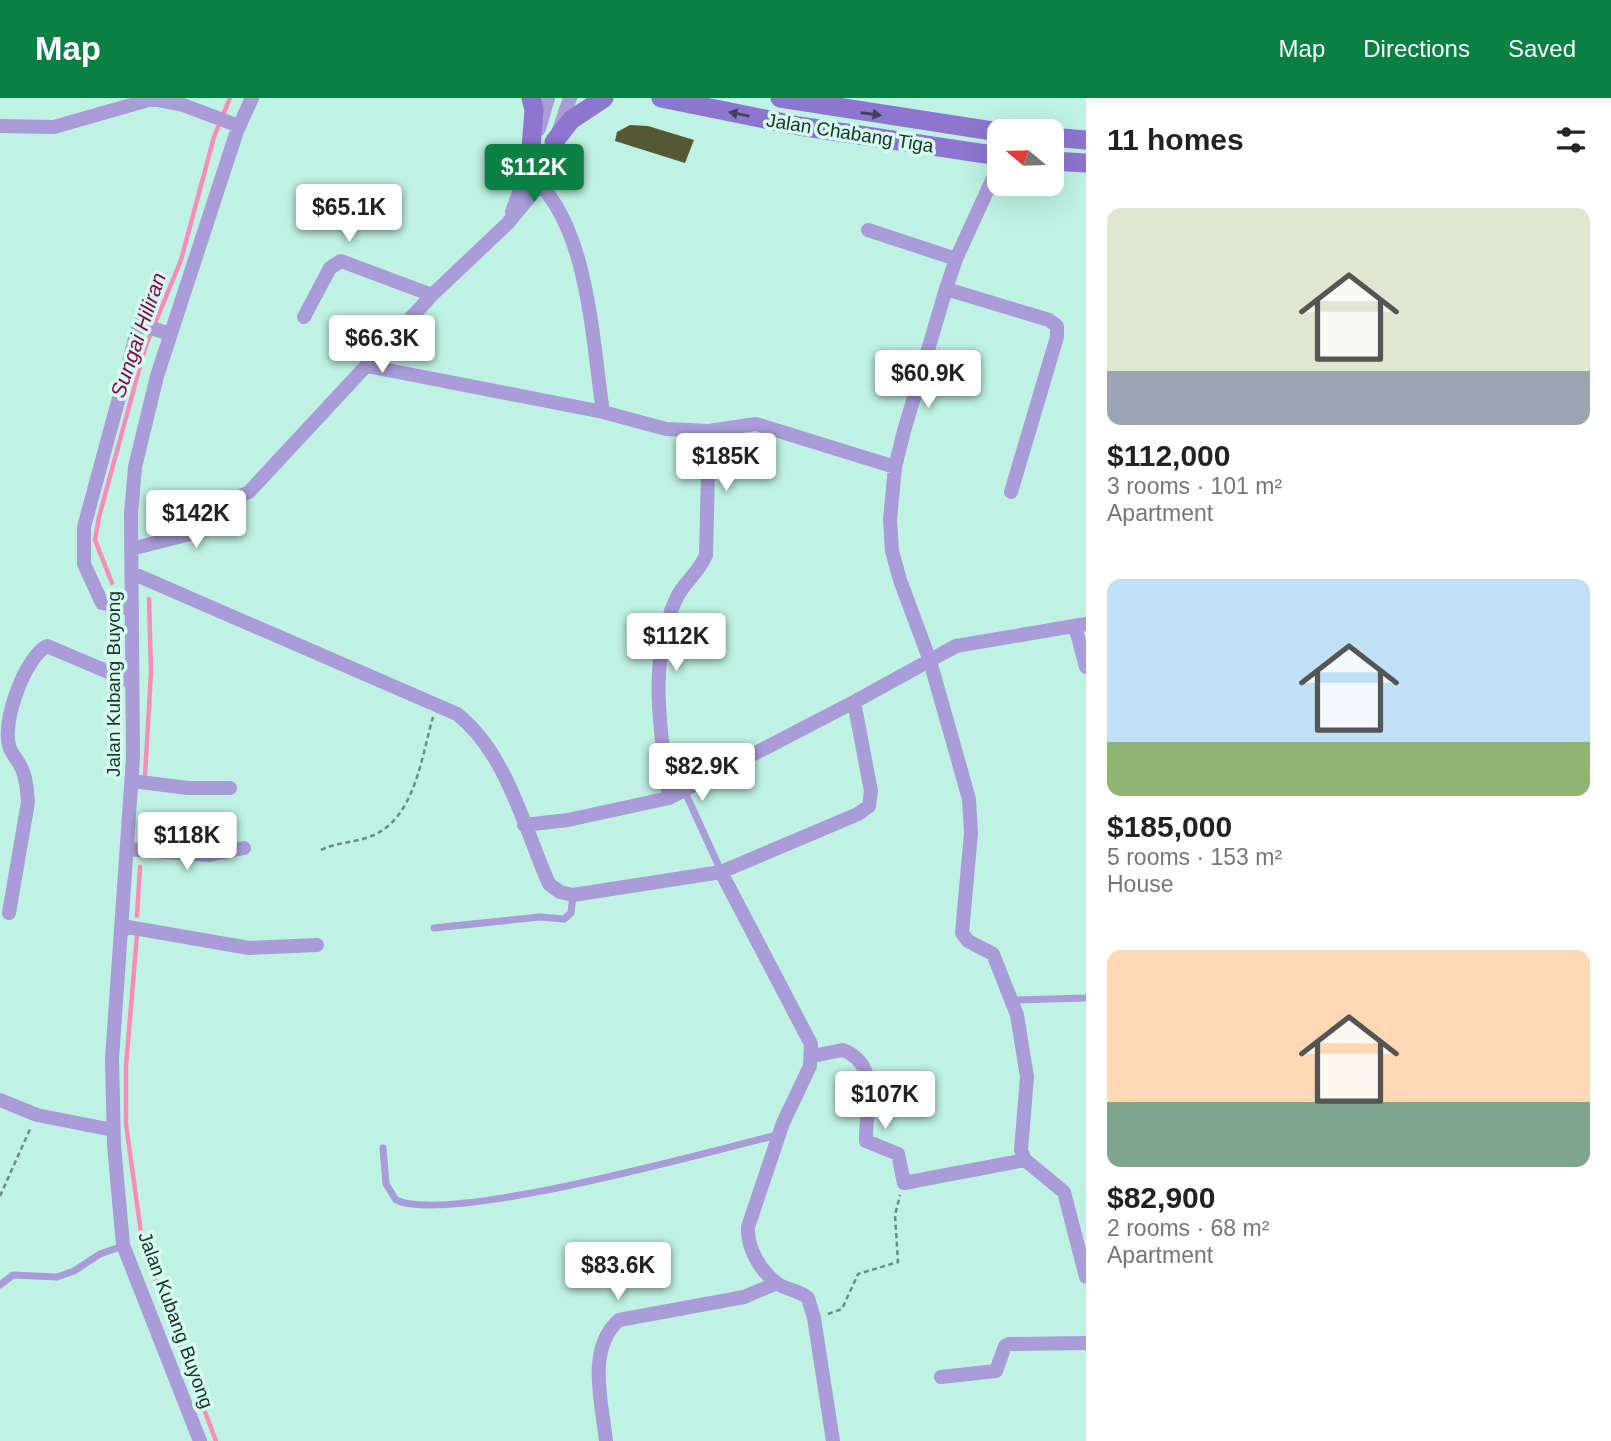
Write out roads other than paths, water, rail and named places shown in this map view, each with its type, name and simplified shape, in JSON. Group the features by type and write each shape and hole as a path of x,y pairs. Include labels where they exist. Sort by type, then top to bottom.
{"main road":[{"path":"528,167 534,110 531,98"},
{"path":"554,142 571,120 604,98"},
{"name":"Jalan Chabang Tiga","path":"661,98 799,126 987,154"},
{"name":"Jalan Chabang Tiga","path":"780,98 987,130"},
{"path":"1064,138 1086,140"},
{"path":"1064,162 1086,163"}],"street":[{"name":"Jalan Kubang Buyong","path":"201,1441 123,1245 113,1130 112,1059 132,781 131,549 135,467 147,410 239,126 252,98"},
{"path":"508,223 548,98"},
{"path":"131,549 194,533 216,507 248,492 432,295 508,223 541,183 570,98"},
{"path":"0,126 54,127 152,99 208,114 239,126"},
{"path":"528,167 561,213 574,248 582,278 603,412"},
{"path":"987,192 946,289 895,467 890,520 892,551 930,661 971,816 962,933 968,941 993,954 1013,1000 1027,1077 1020,1142 1024,1160 1064,1192 1086,1277"},
{"path":"868,230 956,260"},
{"path":"304,317 330,268 341,261 432,295"},
{"path":"946,289 1049,320 1057,326 1057,337 1011,492"},
{"path":"132,609 102,603 84,564 84,527 139,324 170,334"},
{"path":"367,366 603,412 659,428 709,431 756,424 895,467"},
{"path":"668,798 657,700 660,651 676,597 701,568 706,555 709,431"},
{"path":"132,573 437,703 457,714 494,752 549,884 560,892 573,895 721,872 858,814 869,806 871,792 854,702"},
{"path":"524,825 568,820 685,792 956,646 1081,625 1086,667"},
{"path":"9,913 27,802 26,784 4,734 20,680 31,658 47,646 57,648 86,664 132,682"},
{"path":"132,781 188,788 230,788"},
{"path":"128,849 209,855 244,848"},
{"path":"721,872 811,1044 812,1056 779,1134 748,1227 748,1239 750,1250 777,1283 808,1298 814,1318 833,1441"},
{"path":"122,926 249,948 317,945"},
{"path":"812,1056 843,1050 864,1063 868,1075 866,1141 898,1153 904,1183 1024,1160"},
{"path":"0,1100 37,1115 113,1130"},
{"path":"606,1441 599,1361 611,1327 619,1320 744,1297 777,1283"},
{"path":"941,1377 996,1371 1005,1346 1009,1344 1086,1343"}],"lane":[{"path":"685,792 721,872"},
{"path":"434,928 540,917 568,918 573,895"},
{"path":"1013,1000 1086,998"},
{"path":"383,1148 390,1191 396,1200 416,1205 479,1202 614,1175 779,1134"},
{"path":"0,1285 13,1275 57,1278 74,1271 100,1254 123,1245"}],"waterway":[{"name":"Sungai Hiliran","path":"112,583 95,540 99,517 145,348 181,260 214,137 230,98"},
{"path":"145,776 151,672 149,599"},
{"path":"137,916 140,867"},
{"path":"137,935 126,1066 126,1124 143,1247 216,1441"}]}
